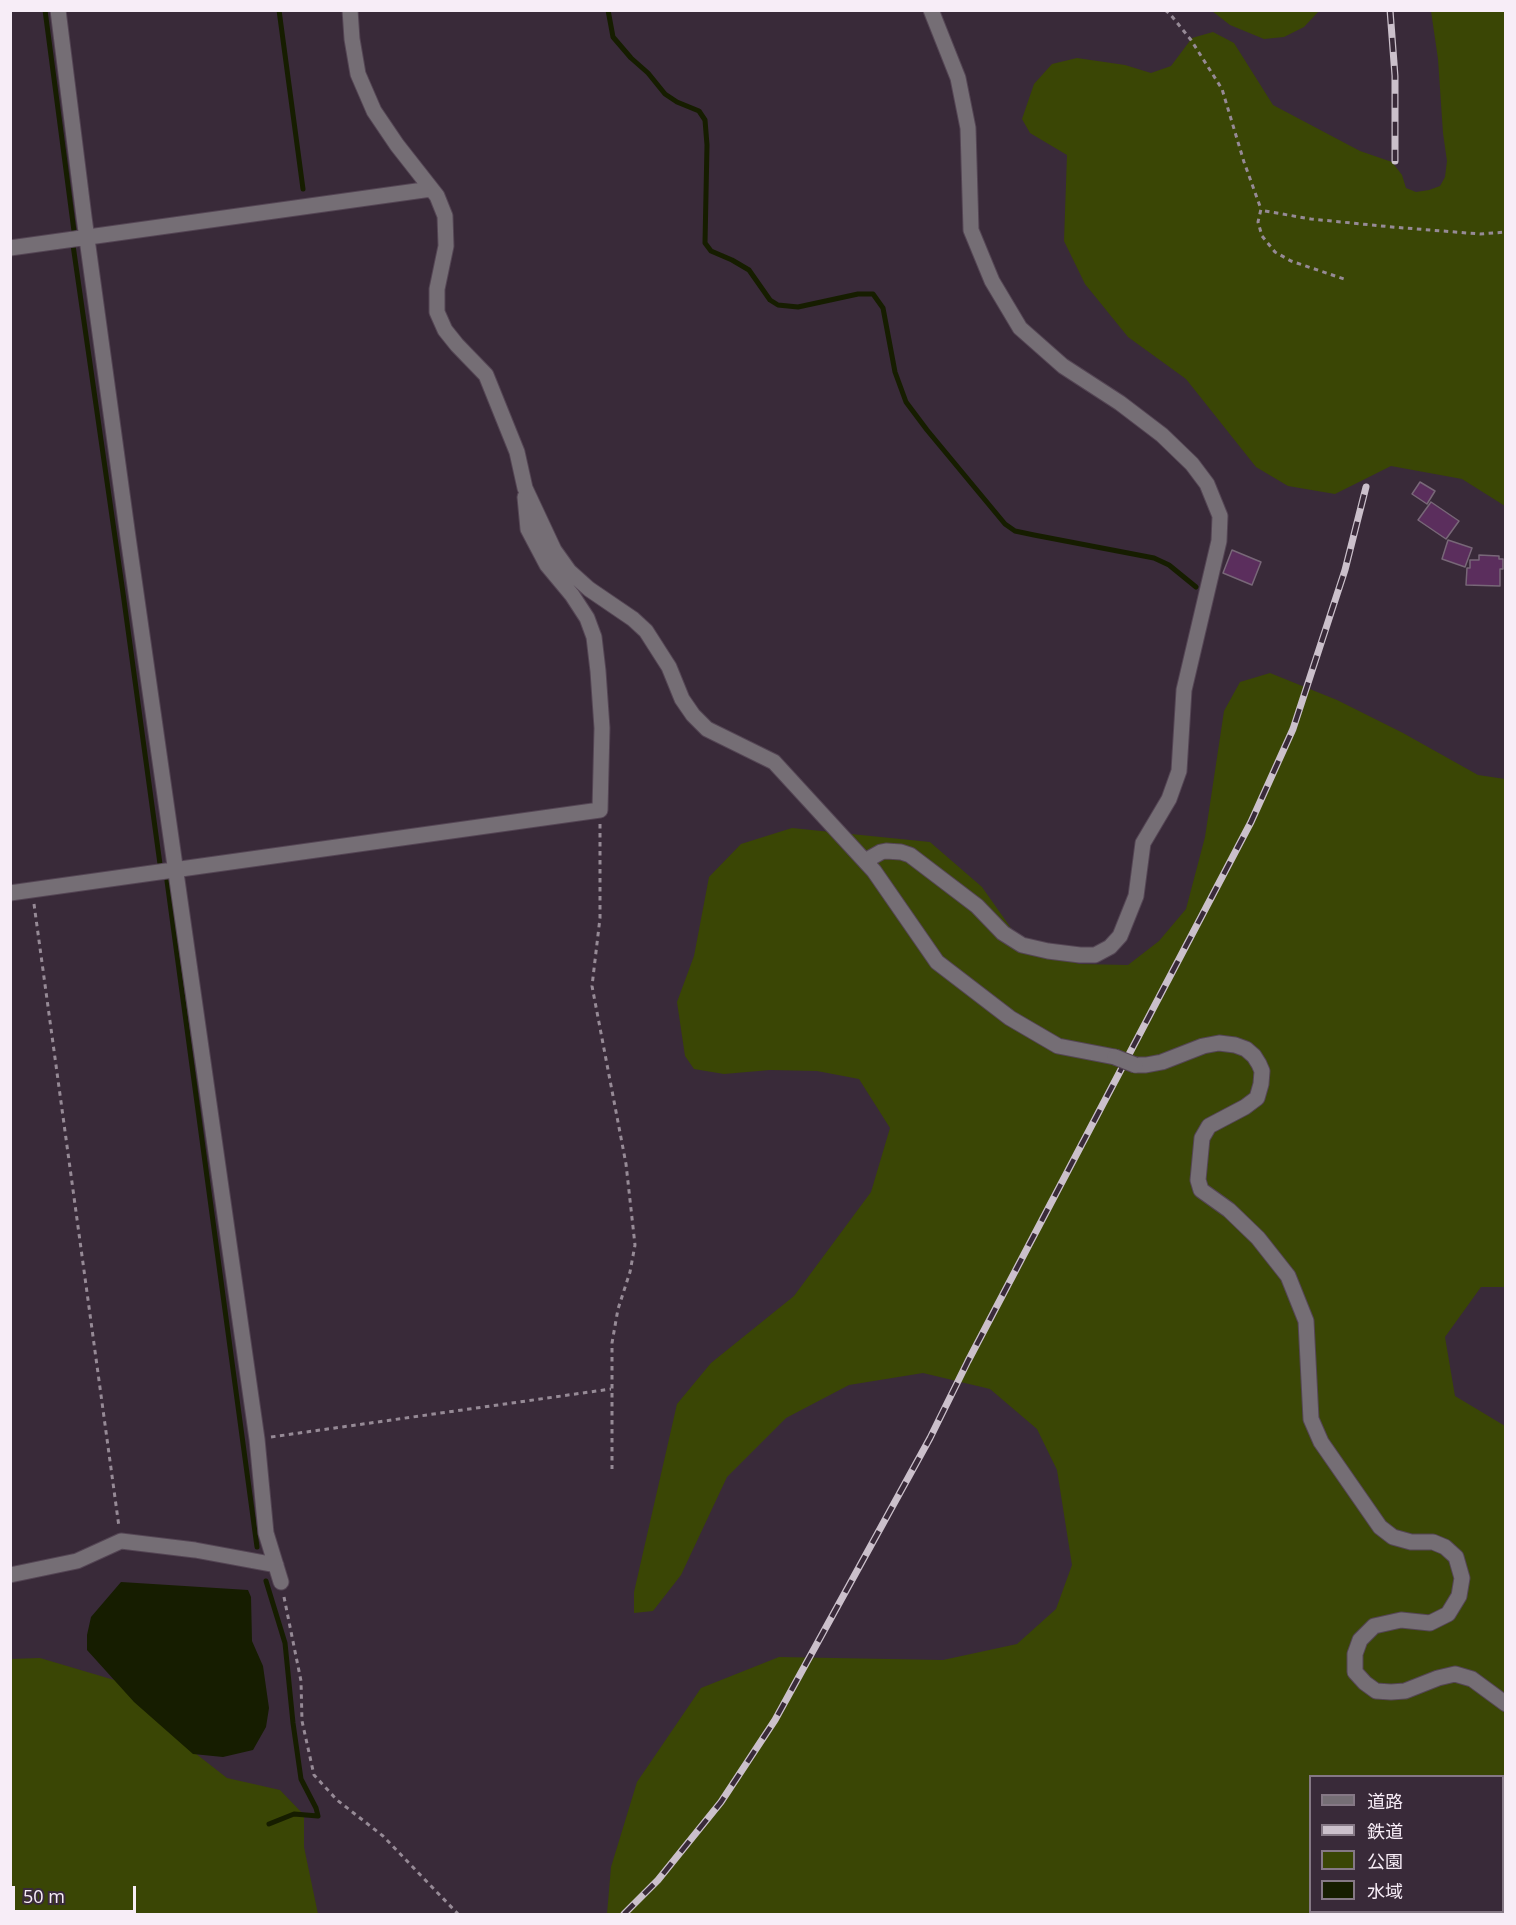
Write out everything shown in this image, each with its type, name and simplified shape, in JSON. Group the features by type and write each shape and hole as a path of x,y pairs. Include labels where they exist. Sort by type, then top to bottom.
{"street":[{"path":"58,10 87,237 175,870 257,1439 266,1533 281,1581"},
{"path":"10,893 600,810 602,728 594,637 587,618 572,595 547,565 528,529 525,488 517,452 486,375 456,345 445,330 437,312 437,289 446,246 445,216 437,196 374,111 358,74 350,10"},
{"path":"865,861 886,851 910,855 977,906 1003,933 1022,945 1080,956 1095,956 1110,946 1120,936 1136,896 1143,843 1169,799 1179,771 1184,690 1219,541 1220,516 1207,484 1192,464 1162,435 1120,403 1064,366 1020,328 992,281 971,230 968,128 958,78 931,10"},
{"path":"10,248 431,189"},
{"path":"525,488 554,550 569,571 589,589 633,619 646,631 669,667 682,699 693,715 707,729 774,762 874,871 937,962 1010,1018 1058,1046 1115,1057 1135,1065 1162,1062 1203,1046 1219,1043 1246,1049 1254,1056 1262,1071 1257,1098 1209,1126 1202,1138 1198,1180 1201,1190 1229,1210 1258,1238 1288,1276 1306,1321 1311,1419 1321,1442 1380,1527 1393,1537 1411,1542 1433,1542 1445,1546 1456,1557 1462,1578 1459,1596 1448,1614 1430,1623 1401,1620 1374,1626 1360,1640 1355,1654 1355,1672 1376,1691 1391,1692 1405,1691 1455,1674 1472,1679 1506,1704"},
{"path":"10,1575 77,1561 120,1541 195,1550 276,1565"}],"path":[{"path":"1165,10 1191,40 1222,89 1261,210 1258,222 1262,236 1275,252 1291,261 1347,280"},
{"path":"1264,211 1311,219 1392,227 1480,234 1506,231"},
{"path":"600,810 600,918 592,986 626,1164 635,1245 612,1342 612,1468"},
{"path":"32,890 120,1541"},
{"path":"257,1439 611,1389"},
{"path":"281,1581 301,1681 302,1720 314,1776 337,1800 383,1836 458,1914"}],"green space":[{"path":"1212,11 1319,11 1304,27 1284,37 1264,39 1230,25"},
{"path":"1431,11 1505,11 1505,506 1462,479 1391,466 1335,494 1288,486 1256,467 1186,379 1128,337 1085,284 1064,241 1067,155 1030,133 1022,119 1034,84 1052,64 1077,58 1125,65 1151,73 1171,66 1192,38 1213,32 1234,43 1273,105 1360,151 1392,162 1402,175 1406,188 1416,192 1429,190 1440,186 1445,177 1447,161 1438,59"},
{"path":"1270,673 1337,700 1403,733 1478,775 1505,779 1505,1287 1481,1287 1445,1337 1455,1396 1505,1426 1505,1914 607,1914 611,1867 637,1782 701,1688 779,1657 943,1660 1017,1644 1056,1609 1072,1565 1057,1470 1037,1429 990,1389 923,1373 849,1385 786,1418 727,1477 681,1575 653,1611 634,1613 634,1592 677,1404 711,1363 794,1296 871,1192 890,1128 859,1079 817,1071 770,1070 724,1074 694,1069 685,1056 677,1002 694,956 709,877 741,844 792,828 930,842 982,887 1025,948 1079,964 1128,965 1159,941 1186,909 1205,837 1224,711 1240,682"},
{"path":"40,1658 121,1682 195,1753 227,1778 280,1790 304,1815 304,1847 318,1914 11,1914 10,1659"}],"water":[{"path":"121,1582 248,1590 251,1597 252,1641 263,1666 269,1708 266,1727 253,1750 223,1757 193,1754 134,1702 87,1650 87,1635 91,1617"}],"building":[{"path":"1420,482 1435,491 1427,504 1412,494"},
{"path":"1431,502 1459,521 1446,539 1418,520"},
{"path":"1448,540 1472,548 1465,567 1442,559"},
{"path":"1232,550 1261,562 1252,585 1223,573"},
{"path":"1479,555 1499,556 1499,559 1503,559 1503,569 1500,569 1500,586 1466,585 1470,560 1479,560"}],"waterway":[{"path":"45,10 74,231"},
{"path":"279,10 303,189"},
{"path":"608,10 613,37 631,58 648,73 665,94 699,111 705,120 707,145 705,243 711,251 749,270 770,300 778,305 798,307 858,294 873,294 883,308 895,372 906,402 1005,524 1015,531 1154,558 1169,565 1196,587"},
{"path":"73,245 160,864"},
{"path":"167,881 257,1547"},
{"path":"266,1581 285,1643 301,1779 318,1816 294,1814 269,1824"}],"railway":[{"path":"1390,10 1395,76 1395,161"},
{"path":"624,1914 658,1880 721,1802 775,1720 930,1438 968,1361 1251,822 1293,729 1345,570 1366,487"}]}
